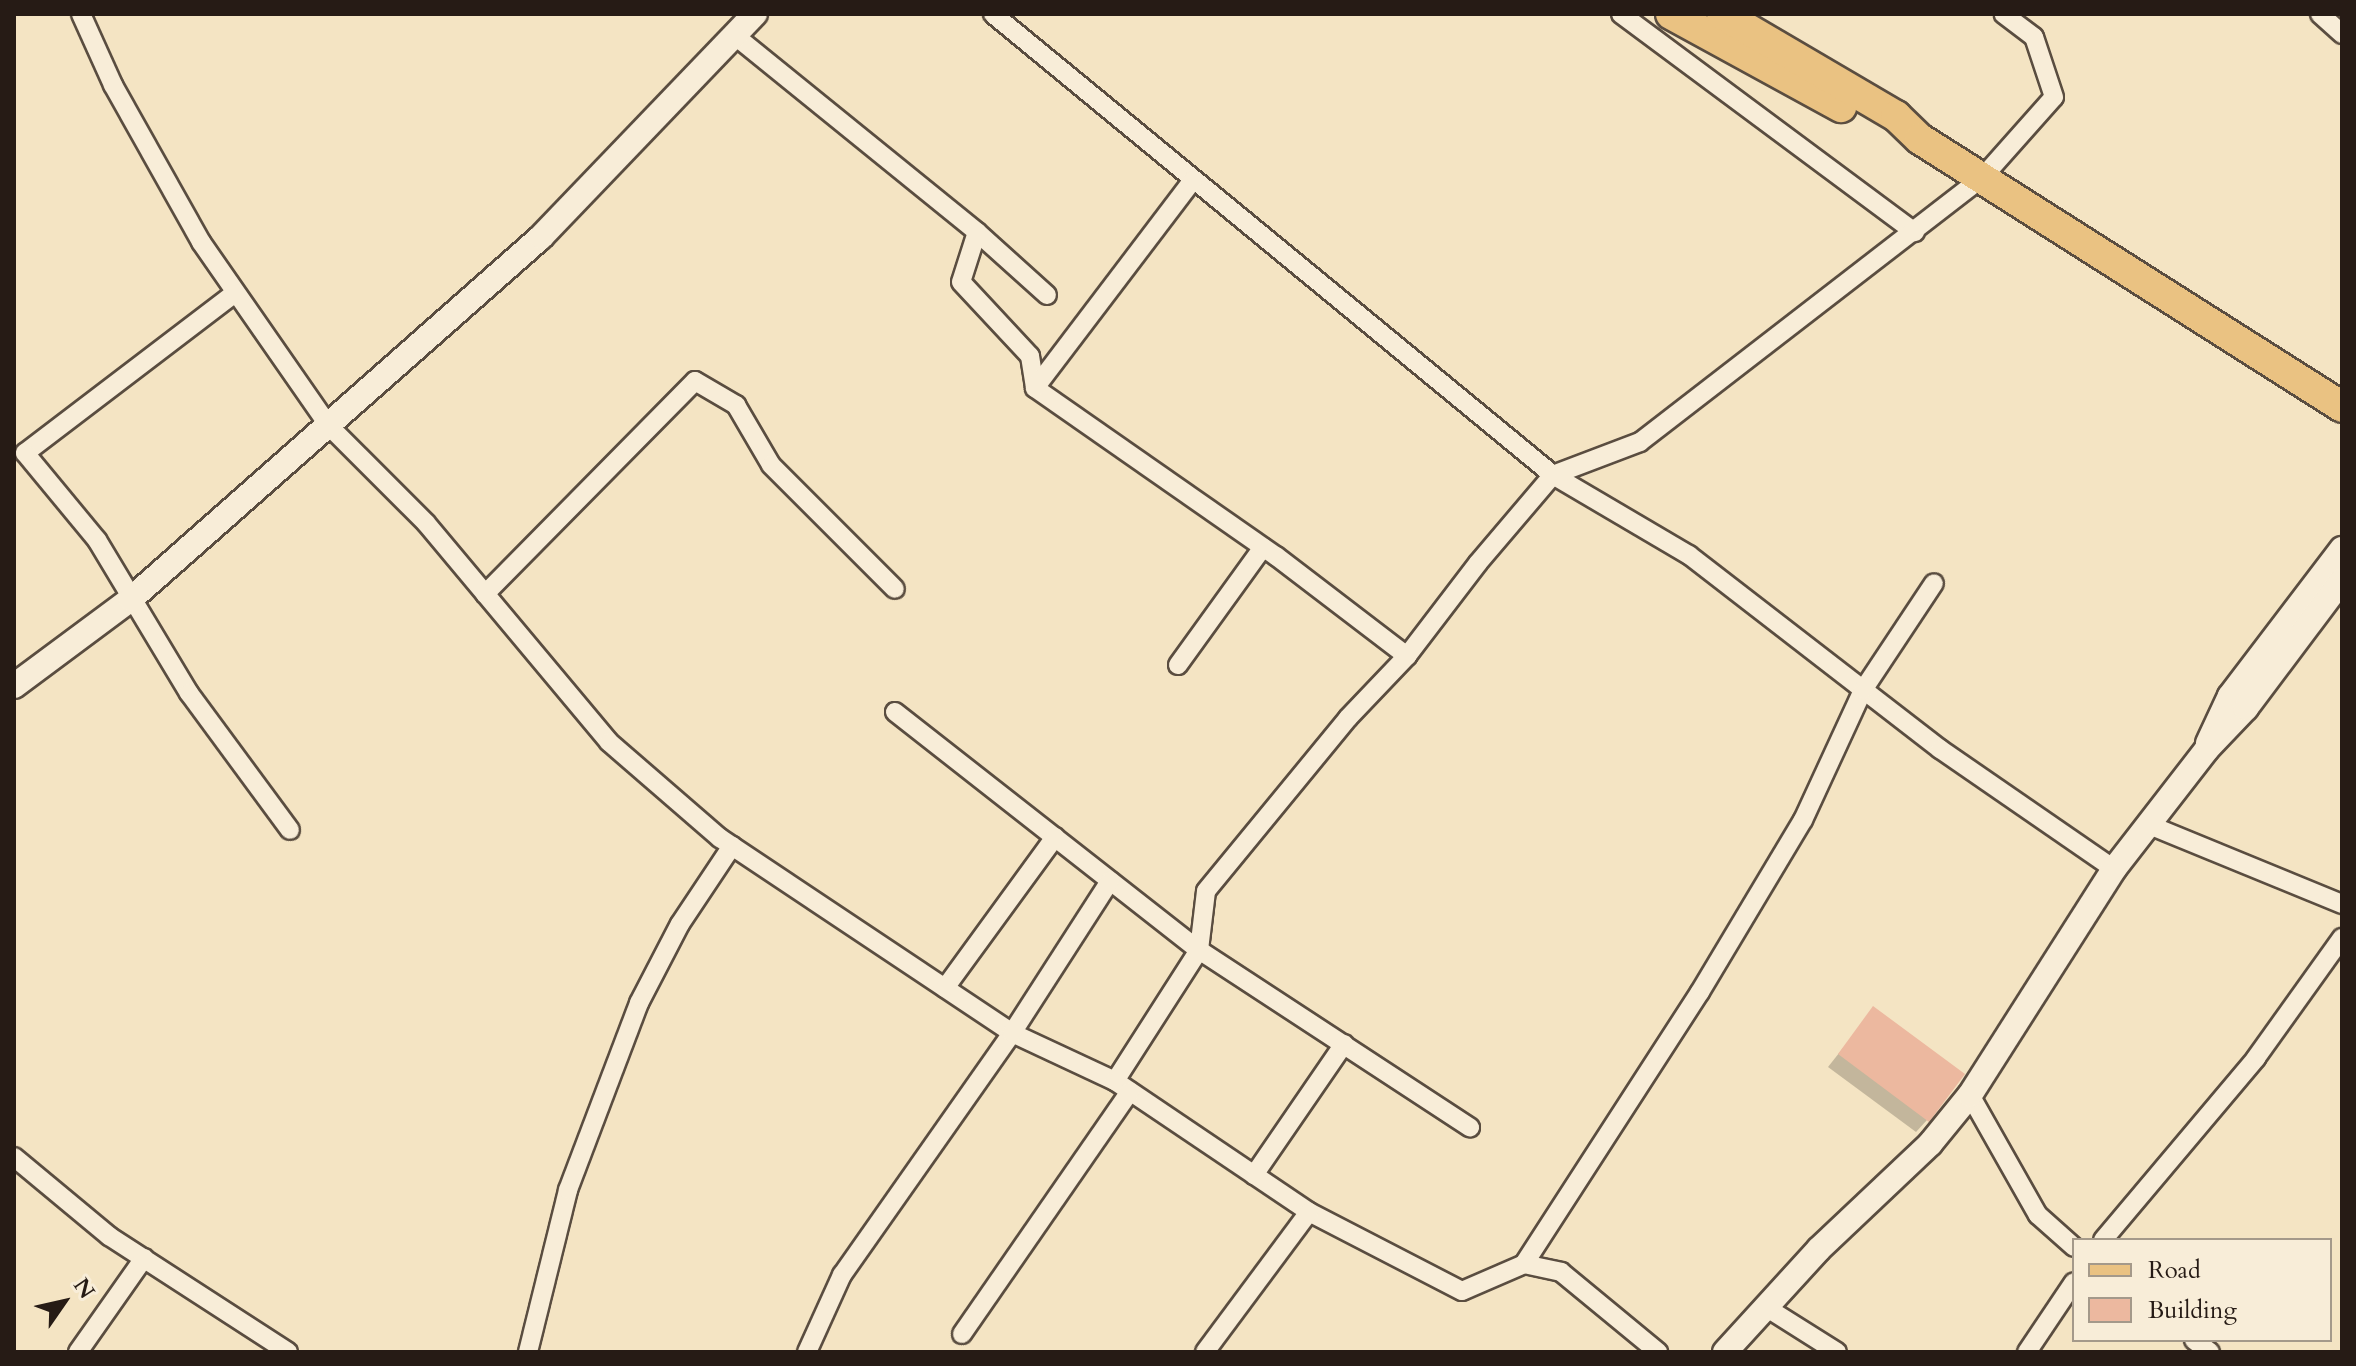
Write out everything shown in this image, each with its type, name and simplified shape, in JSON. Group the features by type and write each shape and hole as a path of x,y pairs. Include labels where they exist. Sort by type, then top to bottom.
{"main road":[{"path":"1671,14 1886,132 1920,139"},
{"path":"1722,14 1896,116 1920,139 2342,407"}],"street":[{"path":"81,14 113,85 201,242 329,426 426,523 609,742 732,846 1012,1033 1123,1086 1309,1212 1462,1291 1524,1264 1700,992 1803,820 1863,690 1934,583"},
{"path":"14,686 131,599 541,237 755,14"},
{"path":"993,14 1553,475 1689,555 1940,749 2114,869"},
{"path":"1621,14 1915,232"},
{"path":"962,1334 1123,1086 1199,950 1206,891 1348,718 1407,656 1553,475 1640,442 1982,178 2054,97 2034,37 2004,14"},
{"path":"2320,14 2341,31"},
{"path":"734,35 977,232 1047,295"},
{"path":"1035,388 1193,180"},
{"path":"977,232 961,282 1030,356 1035,388 1263,547 1407,656"},
{"path":"235,293 25,453 97,540 189,693 290,830"},
{"path":"485,594 695,381 736,405 771,465 895,589"},
{"path":"1178,665 1263,547"},
{"path":"2207,749 2214,725 2230,696 2342,549"},
{"path":"1725,1352 1764,1306 1930,1144 1970,1095 2114,869 2207,749 2246,708 2342,580"},
{"path":"895,712 1199,950 1470,1127"},
{"path":"2147,824 2342,904"},
{"path":"945,988 1055,837"},
{"path":"528,1352 568,1190 639,1003 680,924 732,846"},
{"path":"807,1352 842,1275 1012,1033 1110,881"},
{"path":"2105,1238 2256,1058 2342,938"},
{"path":"1254,1175 1344,1044"},
{"path":"1970,1095 2038,1215 2072,1245"},
{"path":"14,1157 109,1236 288,1352"},
{"path":"1205,1352 1309,1212"},
{"path":"78,1352 144,1258"},
{"path":"1524,1264 1561,1272 1658,1352"},
{"path":"2027,1352 2072,1285"},
{"path":"1764,1306 1837,1352"}],"building":[{"path":"1873,1006 1965,1074 1929,1122 1838,1054"}]}
